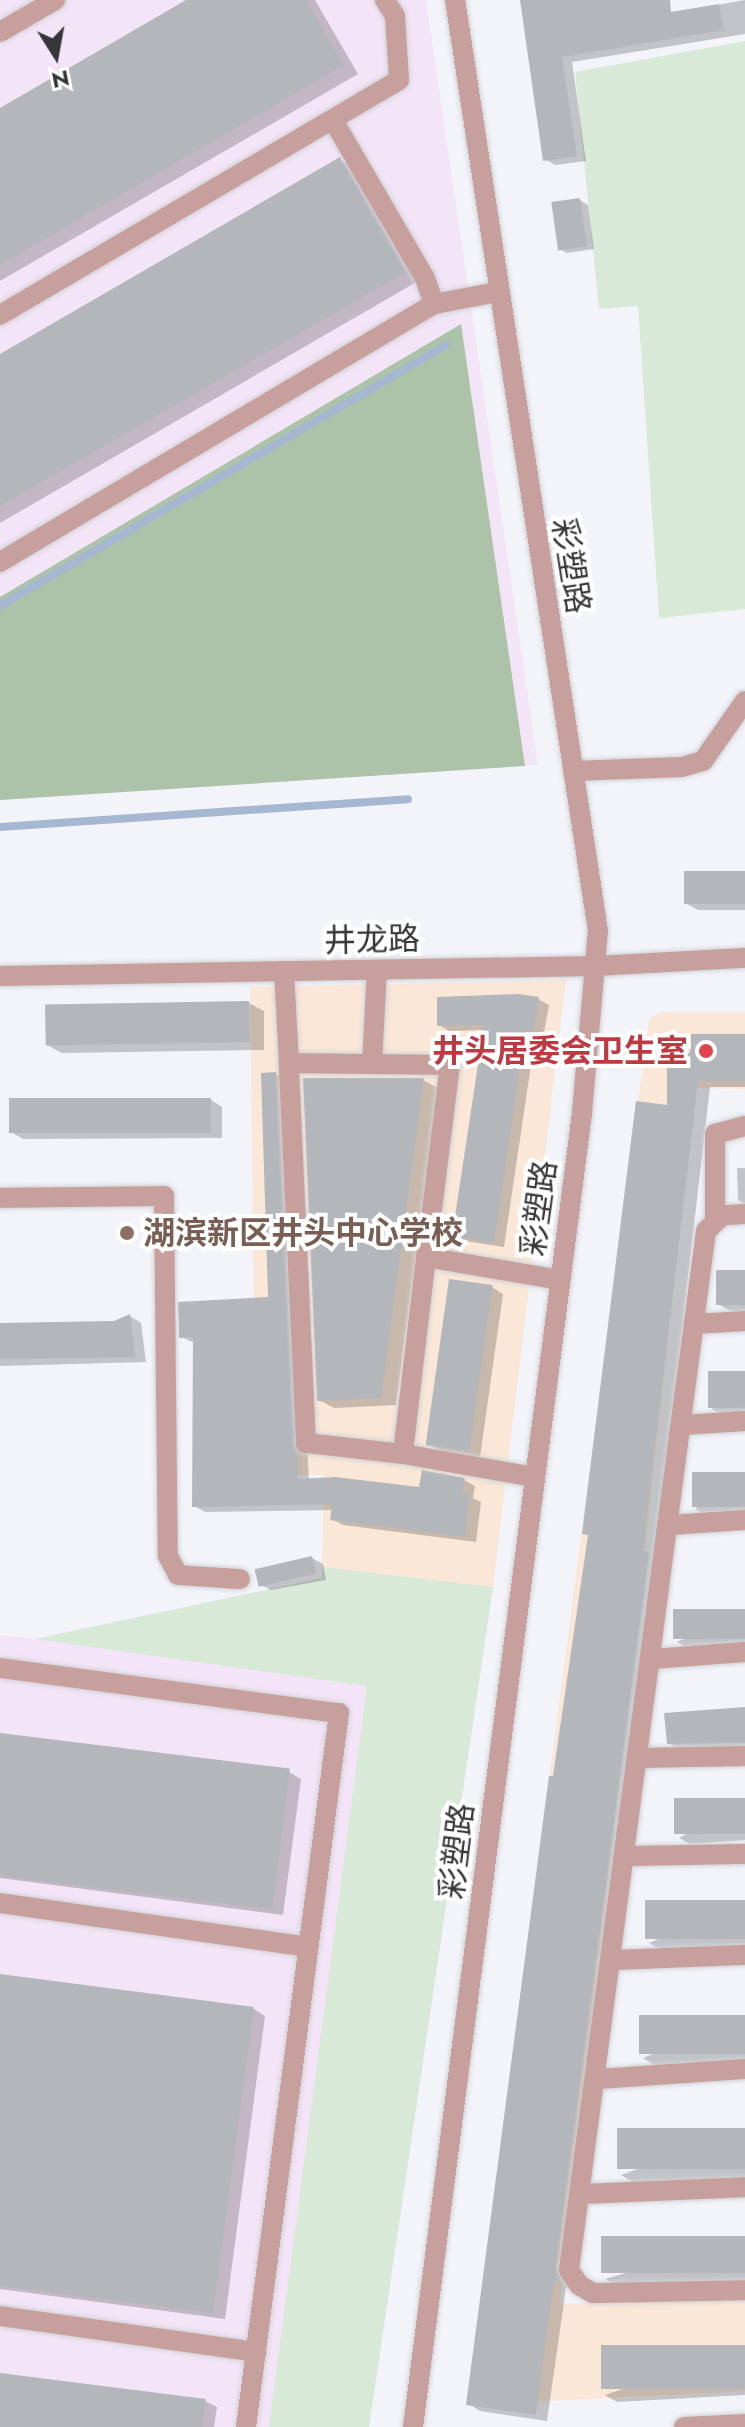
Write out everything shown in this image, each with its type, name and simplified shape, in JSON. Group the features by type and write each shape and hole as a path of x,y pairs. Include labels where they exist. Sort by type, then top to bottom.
{"street":[{"path":"0,32 55,0"},
{"path":"0,315 399,80 395,16 385,0"},
{"name":"彩塑路","path":"417,2426 560,1280 598,931 455,0"},
{"path":"333,120 425,278 434,304"},
{"path":"0,562 434,304 498,292"},
{"path":"573,771 682,767 703,761 745,701"},
{"name":"井龙路","path":"0,976 595,966 745,958"},
{"path":"372,1064 377,970"},
{"path":"284,971 306,1443 403,1454 535,1477"},
{"path":"289,1063 450,1065 403,1454"},
{"path":"745,1126 724,1127 715,1134 715,1219 706,1231 597,2079 580,2194 572,2224 569,2270 579,2285 616,2295 745,2290"},
{"path":"0,1198 164,1196 168,1556 178,1575 240,1579"},
{"path":"715,1219 745,1214"},
{"path":"426,1257 560,1280"},
{"path":"695,1324 745,1321"},
{"path":"682,1425 745,1421"},
{"path":"669,1525 745,1520"},
{"path":"652,1659 745,1652"},
{"path":"0,1668 339,1713 246,2427"},
{"path":"639,1758 745,1756"},
{"path":"626,1856 745,1854"},
{"path":"0,1903 308,1947"},
{"path":"612,1960 745,1955"},
{"path":"597,2079 745,2069"},
{"path":"580,2194 745,2187"},
{"path":"0,2316 256,2352"},
{"path":"684,2427 745,2424"}],"shaded area":[{"path":"0,0 426,0 538,765 0,800"},
{"path":"566,980 493,1587 322,1567 324,1475 256,1475 250,987"},
{"path":"662,1012 745,1012 745,1089 696,1088 560,2304 745,2298 745,2391 467,2405 649,1019"},
{"path":"322,1567 493,1587 369,2427 0,2427 0,1635 35,1639 322,1578"}],"green space":[{"path":"745,41 745,609 659,618 638,306 599,309 575,72"},
{"path":"461,324 525,766 0,800 0,597"},
{"path":"322,1567 493,1587 369,2427 269,2427 367,1686 35,1639 322,1578"}],"building":[{"path":"186,0 306,0 344,65 0,265 0,108"},
{"path":"520,0 670,0 671,12 719,4 724,30 562,57 577,156 543,161"},
{"path":"340,157 406,272 0,506 0,354"},
{"path":"580,198 587,247 558,251 551,202"},
{"path":"684,871 745,871 745,904 684,904"},
{"path":"519,994 539,997 528,1062 521,1061 494,1243 452,1236 484,1025 437,1026 437,997"},
{"path":"249,1001 250,1042 46,1046 45,1005"},
{"path":"691,1034 745,1034 745,1081 698,1081 648,1503 644,1551 649,1552 556,2268 561,2282 554,2282 536,2415 466,2405 549,1776 553,1776 588,1535 582,1534 636,1101 667,1105 667,1050 691,1050"},
{"path":"276,1072 298,1479 335,1477 419,1487 422,1470 465,1478 462,1493 470,1494 465,1537 330,1520 332,1504 192,1507 193,1337 179,1338 178,1302 268,1297 261,1073"},
{"path":"303,1078 424,1078 381,1398 317,1401"},
{"path":"9,1098 211,1098 211,1133 9,1133"},
{"path":"716,1270 745,1270 745,1305 716,1305"},
{"path":"449,1279 493,1285 469,1451 426,1445"},
{"path":"130,1314 135,1357 0,1359 0,1323 114,1321"},
{"path":"708,1371 745,1371 745,1408 708,1408"},
{"path":"692,1472 745,1472 745,1507 692,1507"},
{"path":"312,1556 316,1574 259,1587 255,1569"},
{"path":"673,1609 745,1609 745,1639 673,1639"},
{"path":"745,1707 745,1743 667,1744 664,1713"},
{"path":"0,1733 290,1769 273,1910 0,1876"},
{"path":"674,1798 745,1798 745,1834 674,1834"},
{"path":"645,1900 745,1900 745,1939 645,1939"},
{"path":"0,1974 254,2007 213,2313 0,2286"},
{"path":"639,2015 745,2015 745,2054 639,2054"},
{"path":"617,2128 745,2128 745,2169 617,2169"},
{"path":"601,2236 745,2236 745,2273 601,2273"},
{"path":"601,2345 745,2345 745,2389 601,2389"},
{"path":"0,2373 206,2399 202,2427 0,2427"}],"waterway":[{"path":"0,606 446,345"},
{"path":"0,827 408,799"}],"place":[{"name":"井头居委会卫生室","path":"706,1051"},
{"name":"湖滨新区井头中心学校","path":"127,1233"}]}
